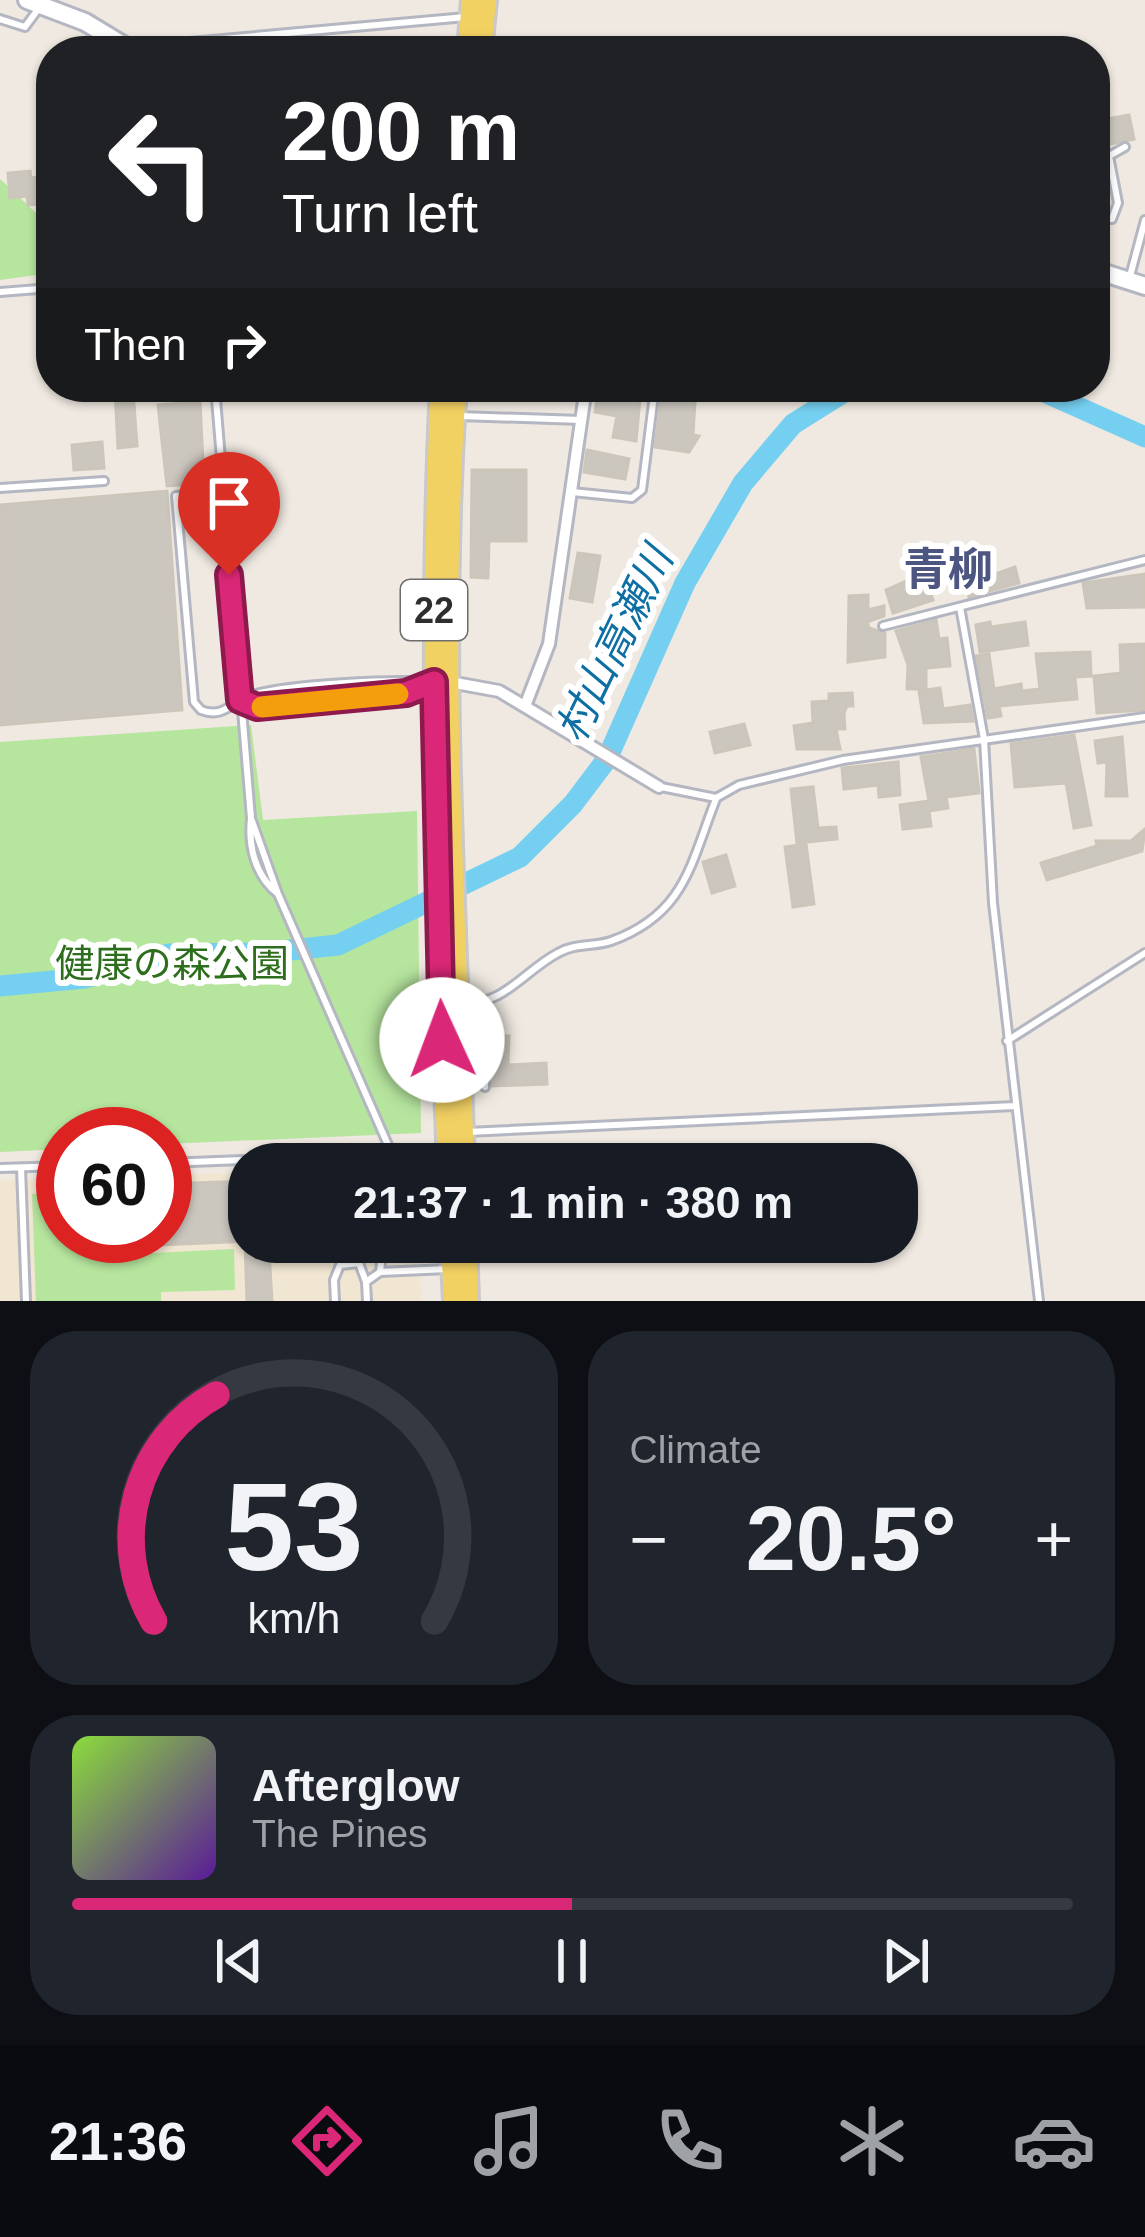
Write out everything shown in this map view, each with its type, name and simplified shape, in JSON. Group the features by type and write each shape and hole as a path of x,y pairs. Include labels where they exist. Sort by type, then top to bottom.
{"main road":[{"path":"483,36 487,0"},
{"path":"38,2 108,36"},
{"name":"22","path":"440,402 439,957 446,1143"},
{"name":"22","path":"441,682 456,402"},
{"name":"22","path":"442,833 458,976 464,1143"},
{"path":"451,1263 453,1301"},
{"path":"468,1263 469,1301"}],"street":[{"path":"525,706 549,644 584,402"},
{"path":"441,682 478,684 525,706 658,787"}],"lane":[{"path":"0,19 26,27 38,2"},
{"path":"238,36 471,8"},
{"path":"1110,156 1125,147"},
{"path":"1110,166 1118,203 1110,219"},
{"path":"1137,283 1145,220"},
{"path":"0,292 36,289"},
{"path":"216,402 251,818 248,842 261,874 278,894"},
{"path":"572,492 632,498 642,490 653,402"},
{"path":"455,416 582,420"},
{"path":"0,488 104,481"},
{"path":"221,492 176,496 194,702 216,714 240,700"},
{"path":"883,626 1145,560"},
{"path":"960,607 984,739 993,903 1039,1301"},
{"path":"240,700 257,707 406,693 441,682"},
{"path":"658,787 716,798 739,785 782,773 1145,717"},
{"path":"459,1003 483,1004 559,952 607,943 632,931 683,889 716,798"},
{"path":"251,818 278,894 385,1143"},
{"path":"1007,1041 1145,953"},
{"path":"483,1004 485,1087"},
{"path":"464,1132 1014,1106"},
{"path":"192,1163 228,1162"},
{"path":"0,1168 36,1167"},
{"path":"21,1168 26,1301"},
{"path":"334,1301 340,1264 359,1263 367,1301"},
{"path":"380,1272 381,1263"},
{"path":"366,1282 380,1272 451,1269"}],"shaded area":[{"path":"192,1174 228,1174 228,1263 420,1263 421,1301 0,1301 0,1180 36,1179 36,1263 192,1263"}],"green space":[{"path":"0,179 36,213 36,275 0,280"},
{"name":"健康の森公園","path":"251,725 263,820 417,811 421,1133 192,1143 192,1107 36,1107 36,1150 0,1152 0,742"},
{"path":"32,1194 36,1194 36,1263 192,1263 192,1251 228,1249 228,1263 234,1263 235,1290 161,1292 161,1301 36,1301"}],"building":[{"path":"1129,115 1134,139 1110,144 1110,118"},
{"path":"30,171 31,178 36,177 36,204 28,205 27,196 10,198 8,173"},
{"path":"116,402 134,402 137,446 118,448"},
{"path":"200,402 204,483 167,486 158,405"},
{"path":"597,402 640,402 636,441 613,437 617,416 595,412"},
{"path":"661,402 695,402 693,435 699,436 689,452 655,447"},
{"path":"102,442 104,468 74,470 72,445"},
{"path":"587,450 629,459 625,479 584,472"},
{"path":"472,470 526,470 526,541 489,541 488,578 471,577"},
{"path":"167,491 182,710 0,725 0,505"},
{"path":"578,553 600,556 592,602 570,598"},
{"path":"1015,567 1019,583 969,597 965,585"},
{"path":"924,573 933,600 893,613 886,590"},
{"path":"1145,574 1145,607 1087,608 1083,583"},
{"path":"868,595 868,610 884,606 884,616 867,622 869,628 885,633 885,657 848,662 849,596"},
{"path":"936,620 939,639 947,638 950,666 926,668 926,689 907,689 908,665 896,631"},
{"path":"990,622 991,627 1025,622 1028,645 980,652 976,625"},
{"path":"1145,644 1145,710 1097,713 1094,676 1121,673 1120,645"},
{"path":"1090,652 1091,676 1075,677 1077,699 999,706 1001,716 988,718 976,656 989,654 994,689 1021,684 1022,691 1040,689 1036,654"},
{"path":"940,688 943,709 970,705 973,721 924,723 919,691"},
{"path":"852,693 853,706 847,706 844,713 845,729 836,729 840,749 797,749 794,726 813,723 812,702 829,701 829,694"},
{"path":"744,724 750,745 715,753 710,732"},
{"path":"1074,735 1091,825 1074,828 1066,783 1015,787 1011,744"},
{"path":"1122,737 1127,796 1106,796 1107,762 1098,763 1095,741"},
{"path":"974,749 979,793 946,797 948,808 929,811 931,826 903,829 900,805 929,801 921,757"},
{"path":"898,762 900,795 879,797 878,785 844,789 842,768"},
{"path":"813,787 818,828 836,827 837,839 797,843 791,789"},
{"path":"1145,829 1142,851 1047,880 1041,863 1097,846 1096,841 1131,841"},
{"path":"806,844 814,904 793,907 785,847"},
{"path":"726,855 735,886 712,893 703,862"},
{"path":"491,1036 509,1036 508,1065 546,1063 547,1084 492,1086"},
{"path":"228,1182 228,1242 192,1244 192,1183"},
{"path":"246,1263 270,1263 272,1301 247,1301"}],"waterway":[{"name":"村山高瀬川","path":"0,986 85,978 168,954 262,953 338,945 520,857 573,804 607,759 685,583 743,483 793,424 828,402"},
{"name":"村山高瀬川","path":"1067,402 1145,437"}],"slow traffic":[{"path":"262,707 398,694"}],"district":[{"name":"青柳","path":"948,569"}],"route":[{"path":"229,575 240,700 257,707 406,693 434,682 442,1040"}]}
